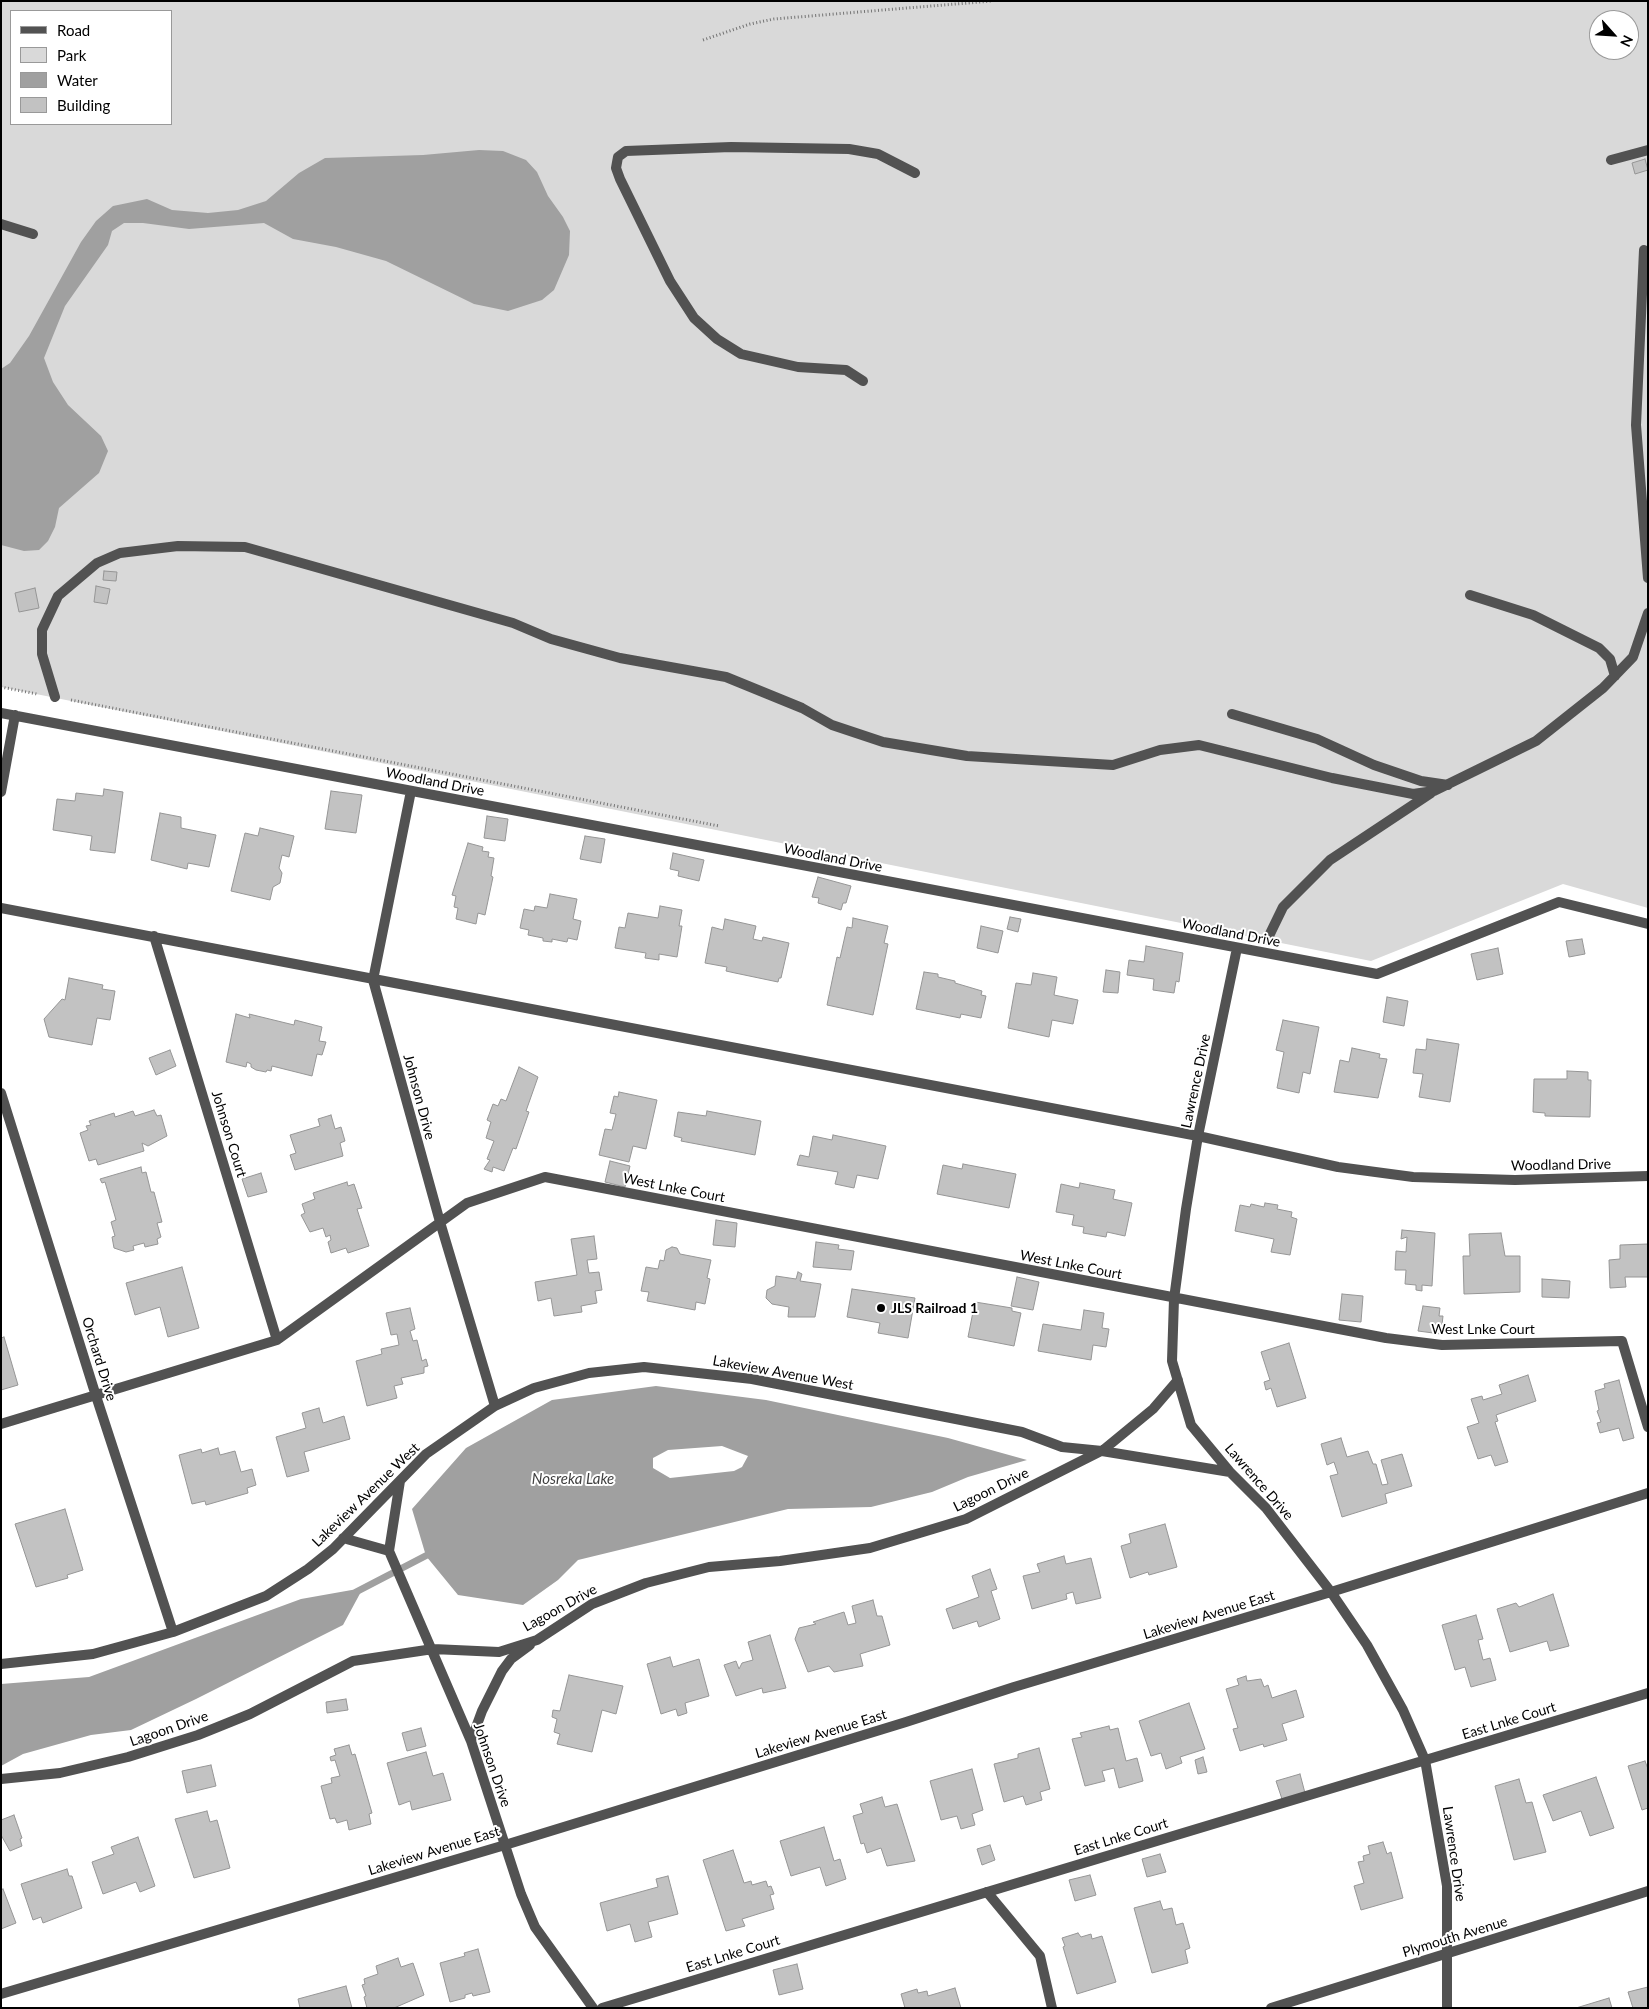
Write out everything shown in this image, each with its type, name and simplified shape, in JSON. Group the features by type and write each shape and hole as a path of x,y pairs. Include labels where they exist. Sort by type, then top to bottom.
{"street":[{"path":"863,381 846,370 798,366 742,354 717,339 694,318 670,281 620,178 616,168 618,158 626,151 731,147 849,149 878,154 915,173"},
{"path":"1611,160 1648,150"},
{"path":"1,224 33,234"},
{"path":"1644,250 1636,425 1648,578"},
{"path":"55,697 42,654 42,630 58,596 97,563 120,553 178,546 245,546 514,623 551,639 611,656 726,677 802,708 832,725 883,742 966,756 1113,764 1160,750 1199,745 1332,778 1413,794 1434,791"},
{"path":"1470,595 1533,616 1599,648 1610,658 1615,676"},
{"path":"1267,940 1283,907 1330,860 1434,791 1536,741 1603,688 1633,657 1648,613"},
{"name":"Woodland Drive","path":"1,713 1377,974 1559,902 1648,924"},
{"path":"1232,714 1317,739 1374,765 1421,781 1448,785"},
{"path":"1,792 15,715"},
{"name":"Johnson Drive","path":"411,791 373,980 440,1222 495,1406"},
{"name":"Woodland Drive","path":"1,908 1198,1136 1338,1167 1413,1177 1515,1180 1648,1176"},
{"name":"Johnson Court","path":"154,936 277,1340"},
{"name":"Lawrence Drive","path":"1237,948 1198,1136 1174,1299 1172,1361 1191,1426 1230,1472 1266,1508 1331,1592 1367,1644 1403,1710 1425,1760 1447,1886 1447,2008"},
{"name":"Orchard Drive","path":"1,1093 96,1396 173,1632"},
{"name":"West Lnke Court","path":"96,1396 277,1340 467,1203 545,1177 1174,1299 1386,1338 1442,1345 1622,1342 1648,1427"},
{"name":"Lakeview Avenue West","path":"1,1664 94,1654 173,1632 266,1596 308,1569 333,1549 426,1454 495,1406 534,1388 588,1372 644,1367 752,1378 1022,1432 1062,1447 1102,1451"},
{"name":"Lagoon Drive","path":"1,1779 60,1773 128,1757 198,1735 250,1714 353,1661 433,1649 499,1652 537,1640 592,1604 646,1583 709,1567 780,1561 870,1548 966,1520 1102,1451 1152,1408 1178,1380"},
{"path":"1,1424 96,1396"},
{"path":"1102,1451 1230,1472"},
{"path":"343,1538 388,1551 400,1481"},
{"name":"Lakeview Avenue East","path":"1,1994 505,1845 1648,1493"},
{"name":"Johnson Drive","path":"388,1551 433,1649 471,1742 521,1894 535,1927 593,2008"},
{"path":"471,1742 482,1711 502,1671 511,1659 537,1640"},
{"name":"East Lnke Court","path":"602,2008 1648,1693"},
{"name":"Plymouth Avenue","path":"1271,2008 1648,1891"},
{"path":"987,1892 1040,1956 1052,2008"}],"path":[{"path":"703,40 750,24 774,19 992,1"},
{"path":"1,687 719,826"}],"green space":[{"path":"1,1 1648,1 1648,908 1563,884 1371,961 1,687"}],"water":[{"path":"479,150 503,151 526,160 537,172 548,196 563,217 570,231 569,255 554,290 542,300 508,311 474,304 386,261 336,247 293,239 264,223 189,229 143,223 124,223 112,231 108,245 65,306 44,358 53,382 68,405 101,436 108,451 99,473 59,508 55,527 48,541 39,550 24,551 1,545 1,369 10,363 29,336 81,242 96,221 113,206 147,199 172,210 208,213 238,210 266,201 299,173 325,158 423,155"},
{"name":"Nosreka Lake","path":"656,1386 766,1400 948,1438 1027,1460 968,1477 932,1492 871,1507 788,1509 578,1560 558,1580 523,1605 458,1595 426,1556 412,1509 466,1448 552,1400","holes":["722,1446 748,1456 742,1467 734,1471 670,1478 653,1468 653,1458 668,1450"]},
{"path":"363,1588 343,1625 196,1699 131,1730 91,1735 23,1754 1,1766 1,1684 89,1677 301,1599"}],"building":[{"path":"1645,159 1648,170 1635,174 1632,163"},
{"path":"104,571 117,572 116,581 103,580"},
{"path":"96,586 110,589 107,604 94,602"},
{"path":"35,588 39,608 19,612 15,593"},
{"path":"104,789 123,792 115,853 90,850 92,836 53,830 57,799 75,801 76,793 103,796"},
{"path":"331,791 362,795 356,833 325,829"},
{"path":"160,813 181,817 181,828 216,835 209,867 188,863 187,869 151,860"},
{"path":"487,816 508,819 505,841 484,838"},
{"path":"260,828 294,836 289,857 282,855 279,868 282,873 280,883 273,887 270,900 231,891 245,833 258,836"},
{"path":"585,836 605,839 601,863 580,859"},
{"path":"468,843 483,847 482,851 489,852 488,857 494,858 491,876 493,877 485,915 478,913 476,924 456,919 458,908 454,907 456,896 452,895"},
{"path":"673,853 704,860 699,881 678,876 679,871 670,869"},
{"path":"818,877 851,886 846,903 843,903 841,910 818,903 819,898 812,897"},
{"path":"550,894 577,899 573,919 581,921 577,940 568,938 567,942 552,939 552,942 543,941 543,938 528,935 529,930 520,928 524,909 534,911 535,906 547,908"},
{"path":"660,906 682,910 679,926 682,926 677,957 659,954 659,960 645,958 646,953 615,948 619,927 625,928 628,913 658,918"},
{"path":"1010,917 1021,919 1018,932 1007,929"},
{"path":"853,918 888,926 884,943 888,944 873,1015 827,1005 837,957 840,958 847,927 852,928"},
{"path":"725,919 756,926 753,939 762,941 763,937 789,943 781,978 779,978 778,982 726,971 727,967 705,963 712,927 723,930"},
{"path":"981,926 1003,931 998,953 977,948"},
{"path":"1582,939 1585,954 1569,957 1566,941"},
{"path":"1146,946 1183,953 1179,982 1176,981 1174,993 1153,990 1154,979 1127,975 1129,960 1144,962"},
{"path":"1498,948 1503,974 1477,980 1471,954"},
{"path":"1106,970 1120,972 1118,993 1103,992"},
{"path":"924,972 938,974 938,977 982,991 981,995 986,996 981,1018 961,1014 960,1018 916,1009"},
{"path":"1033,973 1057,977 1054,995 1078,1000 1073,1024 1052,1020 1049,1037 1008,1028 1016,983 1031,985"},
{"path":"69,978 103,985 102,989 115,991 110,1020 97,1018 92,1045 49,1037 44,1019 62,999 65,1000"},
{"path":"1387,997 1408,1001 1404,1026 1383,1022"},
{"path":"236,1014 250,1018 249,1014 294,1025 295,1020 322,1027 319,1041 326,1042 322,1055 317,1054 312,1076 272,1066 271,1071 267,1070 266,1072 256,1070 247,1062 246,1067 226,1062"},
{"path":"1283,1020 1319,1027 1310,1074 1303,1072 1299,1093 1277,1088 1284,1052 1276,1050"},
{"path":"1427,1039 1459,1044 1450,1102 1419,1097 1423,1074 1413,1073 1416,1049 1426,1050"},
{"path":"1352,1048 1380,1054 1379,1058 1387,1059 1378,1098 1334,1092 1340,1060 1349,1062"},
{"path":"170,1050 176,1066 156,1075 149,1058"},
{"path":"519,1067 538,1077 526,1111 529,1112 516,1149 513,1148 504,1171 493,1167 492,1172 484,1169 490,1160 487,1159 494,1141 486,1138 491,1122 487,1120 493,1104 498,1106 501,1099 506,1101"},
{"path":"1567,1071 1588,1072 1588,1080 1591,1080 1590,1117 1545,1116 1545,1113 1533,1112 1534,1079 1567,1079"},
{"path":"619,1092 657,1100 646,1149 633,1146 629,1162 599,1155 605,1129 612,1130 616,1114 610,1113 614,1096 618,1097"},
{"path":"154,1110 157,1116 161,1115 167,1136 148,1146 142,1143 144,1151 98,1165 96,1159 89,1161 80,1133 88,1130 86,1126 91,1125 89,1121 114,1113 115,1117 133,1111 135,1116"},
{"path":"707,1111 761,1121 755,1155 681,1141 682,1138 674,1136 678,1112 706,1116"},
{"path":"331,1115 335,1129 341,1127 345,1141 340,1143 343,1156 295,1170 290,1155 296,1153 290,1135 320,1126 318,1119"},
{"path":"833,1135 886,1146 878,1179 857,1175 854,1188 835,1184 838,1172 797,1165 800,1155 809,1157 813,1136 832,1140"},
{"path":"610,1161 630,1166 625,1187 605,1182"},
{"path":"963,1164 1016,1174 1009,1208 937,1194 943,1165 962,1169"},
{"path":"141,1167 142,1173 146,1172 151,1192 154,1192 162,1222 157,1223 161,1237 157,1239 158,1244 145,1247 144,1243 133,1246 134,1250 126,1252 114,1248 112,1237 115,1236 111,1222 116,1220 105,1182 102,1183 100,1179"},
{"path":"261,1173 267,1192 248,1197 242,1179"},
{"path":"347,1182 348,1186 354,1184 362,1208 357,1209 369,1246 348,1253 346,1248 331,1253 328,1242 331,1240 330,1235 326,1237 323,1228 310,1232 301,1215 305,1213 302,1204 315,1199 313,1193"},
{"path":"1080,1183 1115,1190 1113,1199 1132,1203 1125,1236 1107,1232 1106,1237 1083,1233 1084,1227 1072,1225 1074,1215 1056,1212 1061,1184 1079,1188"},
{"path":"1265,1203 1278,1205 1277,1209 1292,1212 1291,1217 1297,1219 1290,1255 1271,1252 1274,1239 1235,1231 1240,1205 1250,1207 1251,1204 1264,1207"},
{"path":"716,1220 737,1223 735,1247 713,1245"},
{"path":"1402,1230 1435,1233 1432,1286 1422,1285 1422,1291 1416,1290 1416,1285 1405,1284 1406,1270 1395,1270 1396,1251 1406,1252 1407,1237 1401,1239"},
{"path":"1501,1233 1505,1256 1520,1256 1520,1292 1464,1294 1463,1256 1470,1256 1469,1234"},
{"path":"594,1236 597,1259 587,1260 589,1273 599,1272 602,1290 595,1291 597,1303 581,1306 582,1312 554,1316 551,1298 538,1301 535,1282 577,1275 571,1239"},
{"path":"816,1242 839,1245 838,1249 854,1251 851,1270 813,1267"},
{"path":"1648,1244 1648,1277 1625,1277 1626,1287 1610,1288 1609,1260 1620,1259 1620,1245"},
{"path":"672,1247 677,1248 680,1254 711,1260 707,1278 710,1279 705,1304 696,1302 695,1310 647,1301 649,1292 641,1291 646,1267 658,1269 660,1260 664,1261 666,1250"},
{"path":"182,1267 199,1328 168,1337 160,1307 135,1315 126,1283"},
{"path":"798,1272 802,1274 800,1281 821,1284 815,1317 788,1317 789,1307 772,1304 766,1298 767,1290 775,1286 776,1276 796,1279"},
{"path":"1017,1277 1039,1282 1033,1310 1011,1306"},
{"path":"1542,1279 1570,1281 1569,1298 1542,1297"},
{"name":"JLS Railroad 1","path":"852,1289 915,1298 908,1338 878,1333 880,1323 847,1317"},
{"path":"1342,1294 1363,1296 1361,1322 1339,1320"},
{"path":"975,1302 1012,1308 1012,1311 1021,1313 1014,1346 968,1337"},
{"path":"1423,1306 1440,1308 1439,1316 1443,1316 1441,1334 1418,1331"},
{"path":"410,1308 415,1329 410,1331 413,1341 417,1340 422,1361 426,1359 428,1366 424,1367 424,1373 401,1378 403,1384 394,1386 397,1398 367,1406 356,1361 382,1354 381,1349 399,1345 397,1334 391,1335 386,1313"},
{"path":"1084,1310 1104,1313 1102,1328 1109,1329 1106,1347 1093,1345 1091,1360 1038,1351 1043,1324 1081,1330"},
{"path":"4,1337 18,1385 1,1390 1,1338"},
{"path":"1289,1343 1306,1398 1277,1407 1271,1388 1266,1390 1264,1382 1270,1380 1261,1352"},
{"path":"1528,1375 1536,1401 1496,1415 1498,1421 1495,1422 1508,1462 1495,1466 1491,1455 1478,1459 1467,1427 1479,1423 1471,1399 1482,1396 1483,1400 1502,1394 1499,1385"},
{"path":"1619,1380 1634,1438 1623,1441 1619,1428 1600,1433 1597,1423 1601,1422 1597,1411 1599,1410 1595,1391 1605,1388 1604,1384"},
{"path":"319,1408 323,1423 344,1416 350,1439 304,1452 309,1471 287,1477 276,1437 306,1428 302,1413"},
{"path":"1341,1438 1347,1457 1368,1451 1373,1464 1376,1464 1382,1485 1388,1484 1381,1460 1402,1454 1412,1486 1385,1494 1387,1503 1342,1517 1330,1476 1338,1474 1334,1462 1327,1465 1321,1444"},
{"path":"218,1448 220,1455 235,1451 241,1472 252,1469 256,1485 247,1488 248,1493 206,1505 205,1501 192,1504 179,1455 201,1449 202,1453"},
{"path":"65,1509 83,1570 67,1575 68,1578 36,1587 15,1524"},
{"path":"1165,1524 1177,1567 1149,1575 1148,1572 1130,1578 1121,1546 1131,1543 1129,1534"},
{"path":"1064,1556 1066,1564 1091,1558 1101,1598 1076,1604 1073,1592 1066,1594 1067,1599 1032,1609 1023,1576 1040,1572 1037,1564"},
{"path":"990,1569 997,1589 991,1591 1000,1619 979,1627 977,1621 953,1629 946,1609 979,1597 972,1576"},
{"path":"1553,1594 1569,1646 1550,1651 1547,1641 1510,1652 1497,1609 1516,1603 1519,1607"},
{"path":"873,1600 877,1616 882,1616 890,1645 860,1654 863,1666 834,1672 829,1666 808,1672 795,1639 799,1628 816,1624 813,1622 844,1612 848,1625 856,1623 852,1606"},
{"path":"1476,1615 1483,1639 1478,1640 1483,1660 1490,1658 1496,1680 1471,1687 1465,1667 1455,1670 1442,1625"},
{"path":"770,1635 786,1688 763,1693 762,1688 736,1696 724,1665 736,1661 739,1669 742,1663 753,1660 748,1642"},
{"path":"670,1657 673,1667 699,1659 709,1696 685,1703 687,1713 678,1716 676,1709 661,1714 647,1664"},
{"path":"569,1675 623,1686 616,1714 602,1710 592,1752 557,1744 560,1734 554,1732 557,1719 552,1717 553,1710 560,1711"},
{"path":"1246,1676 1247,1681 1261,1679 1264,1687 1268,1685 1272,1698 1296,1690 1304,1717 1282,1724 1287,1740 1264,1747 1263,1744 1240,1751 1233,1729 1238,1728 1226,1689 1239,1685 1237,1679"},
{"path":"346,1699 348,1710 327,1713 326,1702"},
{"path":"1189,1703 1205,1749 1180,1757 1182,1763 1166,1769 1161,1753 1151,1756 1139,1721"},
{"path":"1109,1726 1110,1730 1118,1728 1126,1761 1137,1758 1143,1781 1119,1788 1114,1768 1102,1771 1105,1781 1085,1786 1072,1739 1082,1737 1080,1733"},
{"path":"421,1728 426,1746 407,1751 402,1733"},
{"path":"349,1745 352,1755 355,1754 372,1813 369,1814 371,1824 349,1830 347,1820 337,1823 335,1818 330,1819 321,1786 332,1783 331,1778 340,1776 335,1760 331,1761 330,1757 336,1755 334,1749"},
{"path":"1039,1748 1050,1789 1040,1792 1042,1800 1026,1805 1023,1796 1004,1802 994,1764 1018,1758 1018,1754"},
{"path":"426,1752 433,1776 443,1773 451,1800 412,1810 410,1801 399,1805 387,1763"},
{"path":"1203,1757 1207,1772 1198,1774 1195,1760"},
{"path":"1645,1761 1648,1769 1648,1808 1642,1810 1628,1766"},
{"path":"211,1765 216,1786 187,1793 182,1771"},
{"path":"972,1769 983,1810 972,1814 975,1825 961,1829 957,1816 941,1820 930,1781"},
{"path":"1300,1774 1305,1793 1282,1799 1276,1781"},
{"path":"1596,1777 1614,1828 1590,1836 1581,1811 1553,1821 1543,1795"},
{"path":"1519,1779 1526,1803 1532,1802 1546,1852 1514,1860 1495,1786"},
{"path":"882,1797 885,1807 897,1804 915,1861 887,1866 881,1848 867,1853 864,1843 861,1844 853,1816 863,1813 860,1804"},
{"path":"207,1811 210,1822 217,1820 230,1868 194,1878 175,1819"},
{"path":"14,1815 22,1838 20,1839 22,1846 10,1851 1,1835 1,1820"},
{"path":"824,1827 834,1861 840,1859 846,1879 826,1886 820,1867 791,1876 780,1841"},
{"path":"138,1837 155,1886 140,1892 136,1882 103,1894 92,1862 114,1854 111,1847"},
{"path":"1383,1842 1387,1854 1391,1852 1403,1898 1361,1910 1354,1886 1364,1883 1358,1862 1364,1861 1363,1856 1370,1854 1368,1846"},
{"path":"990,1845 995,1860 982,1865 977,1849"},
{"path":"733,1850 744,1883 751,1881 752,1885 766,1881 768,1887 771,1886 774,1894 770,1895 774,1909 742,1919 745,1926 726,1931 703,1860"},
{"path":"1160,1854 1166,1872 1147,1877 1142,1859"},
{"path":"67,1869 69,1876 72,1876 82,1908 43,1923 41,1917 33,1920 21,1884"},
{"path":"1090,1875 1096,1895 1075,1901 1069,1880"},
{"path":"668,1876 678,1914 648,1922 652,1937 635,1942 630,1924 607,1931 600,1903 658,1887 656,1879"},
{"path":"3,1889 16,1923 1,1929 1,1890"},
{"path":"1160,1901 1163,1910 1172,1908 1176,1925 1183,1923 1190,1948 1185,1950 1188,1963 1152,1973 1134,1908"},
{"path":"1078,1933 1081,1937 1091,1934 1092,1939 1102,1936 1116,1982 1077,1994 1062,1938"},
{"path":"478,1949 490,1992 473,1996 472,1993 465,1995 465,1998 450,2002 440,1963 465,1956 464,1953"},
{"path":"398,1958 401,1967 413,1963 424,1995 394,2008 367,2008 364,1997 366,1996 362,1985 365,1984 364,1979 378,1974 376,1966"},
{"path":"797,1964 803,1989 779,1995 773,1970"},
{"path":"346,1986 352,2008 300,2008 298,1999"},
{"path":"1648,1987 1648,2008 1633,2008 1628,1992"},
{"path":"955,1988 961,2008 905,2008 901,1994 917,1989 918,1993 927,1991 928,1996"},
{"path":"1609,1998 1612,2008 1576,2008"}],"waterway":[{"path":"356,1592 433,1552"}],"place":[{"name":"JLS Railroad 1","path":"881,1308"}]}
